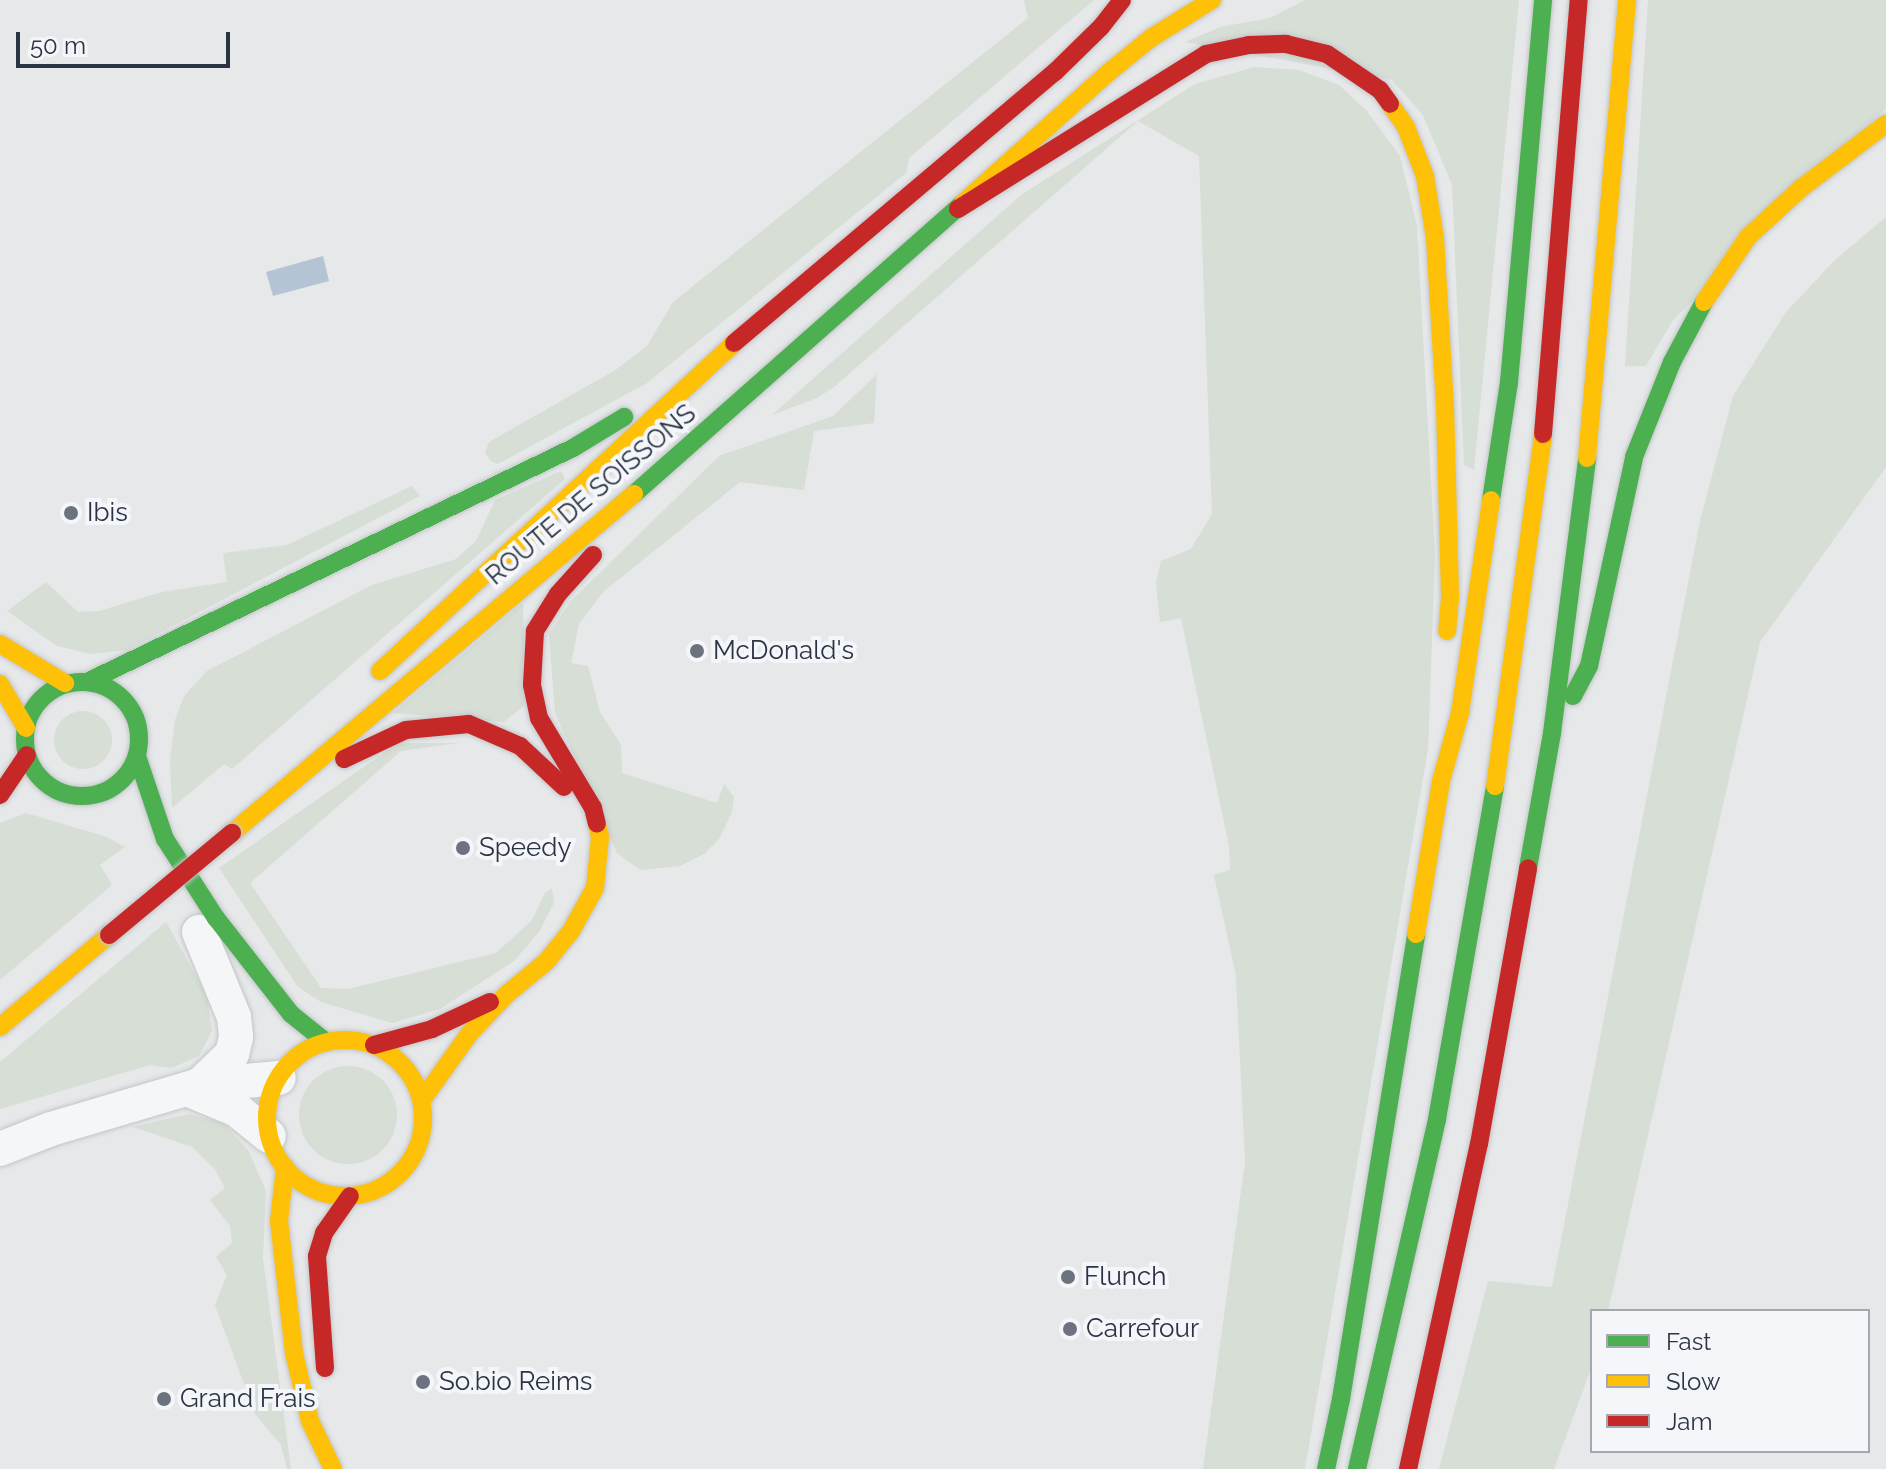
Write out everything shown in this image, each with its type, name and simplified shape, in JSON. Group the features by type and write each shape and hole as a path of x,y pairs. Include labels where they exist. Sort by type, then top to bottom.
{"main road":[{"name":"ROUTE DE SOISSONS","path":"368,683 762,317 1055,72 1101,27 1122,0"},
{"name":"ROUTE DE SOISSONS","path":"0,1027 676,459 1109,72 1151,38 1212,0"},
{"path":"1326,1469 1341,1399 1441,781 1460,713 1509,382 1543,0"},
{"path":"1357,1469 1382,1372 1437,1119 1493,799 1544,430 1579,0"},
{"path":"1408,1469 1479,1144 1552,733 1591,428 1627,0"},
{"path":"958,209 1206,54 1249,45 1286,44 1327,54 1380,90 1406,127 1425,176 1435,238 1445,405 1450,598 1446,645"},
{"path":"1552,733 1589,666 1634,457 1672,362 1707,296 1748,237 1800,189 1886,124"},
{"path":"109,811 83,797 65,794 48,785 35,772 27,755 26,728 33,708 47,693 65,683 89,681 573,448 610,427 762,317"},
{"path":"422,1100 470,1033 507,994 546,962 571,931 595,888 600,837 593,808 539,718 532,685 535,631 558,594 676,459"},
{"path":"0,644 65,683"},
{"path":"83,797 117,785 137,756 140,735 135,716 124,699 108,687 89,681"},
{"path":"0,684 26,728"},
{"path":"1441,708 1441,781"},
{"path":"291,784 406,730 469,724 520,746 562,785 583,816 598,861"},
{"path":"0,795 27,755"},
{"path":"137,756 165,839 216,918 291,1014 326,1042"},
{"path":"194,837 158,868 245,995"},
{"path":"374,1045 432,1029 507,994"},
{"path":"350,1040 374,1045 399,1061 409,1072 422,1100 423,1125 418,1147 407,1167 371,1192 350,1196 314,1190 285,1167 269,1136 269,1106 279,1066 326,1042 350,1040"},
{"path":"285,1167 279,1221 294,1353 310,1421 333,1468"},
{"path":"328,1393 317,1256 324,1233 350,1196"},
{"path":"331,1423 333,1468"}],"street":[{"path":"191,919 234,1017 236,1037 232,1054 193,1087"},
{"path":"0,1149 51,1129 193,1087 279,1066"},
{"path":"193,1087 237,1110 269,1136"}],"shaded area":[{"path":"1024,0 1094,0 909,158 906,173 647,383 498,464 491,461 485,453 489,442 617,369 647,346 673,302 1028,18"},
{"path":"1305,0 1519,0 1474,470 1464,465 1452,185 1423,115 1392,80 1185,42 1220,27 1270,18"},
{"path":"1648,0 1886,0 1886,108 1673,320 1646,366 1625,366"},
{"path":"1254,67 1299,70 1339,85 1366,110 1400,156 1417,226 1435,555 1428,749 1305,1469 1203,1469 1245,1162 1236,976 1214,875 1230,870 1229,846 1181,618 1160,622 1156,582 1161,561 1191,549 1212,514 1199,156 1138,121 834,387 817,398 772,415 1021,195 1195,84"},
{"path":"1886,217 1886,467 1760,642 1608,1309 1590,1309 1590,1371 1554,1469 1439,1469 1488,1281 1552,1287 1700,521 1733,396 1786,312 1834,261"},
{"path":"877,374 874,423 814,431 804,490 740,482 604,591 579,624 571,663 588,666 600,712 621,745 622,773 717,803 724,784 734,797 732,812 719,839 704,854 680,866 640,870 617,853 555,713 549,634 570,602 719,456 833,416"},
{"path":"561,471 565,479 232,769 224,764 172,808 170,760 175,720 184,696 207,671 372,585 456,559 476,541 495,500"},
{"path":"412,486 420,496 127,650 91,654 57,646 7,611 46,582 78,612 99,611 162,592 227,582 223,553 287,545"},
{"path":"523,603 525,705 504,722 393,713"},
{"path":"83,711 104,719 112,740 104,761 83,769 62,761 54,740 62,719"},
{"path":"398,743 459,743 401,751 250,883 321,988 348,989 496,953 532,920 545,893 552,888 554,903 539,932 514,961 440,1009 392,1023 321,1002 298,987 219,868"},
{"path":"26,813 107,837 125,847 100,865 112,885 0,980 0,823"},
{"path":"166,922 207,996 212,1031 199,1056 172,1068 150,1065 0,1109 0,1062"},
{"path":"348,1066 367,1069 383,1080 394,1096 397,1115 394,1134 383,1150 367,1161 348,1164 329,1161 313,1150 302,1134 299,1115 302,1096 313,1080 329,1069"},
{"path":"188,1114 223,1123 248,1150 266,1191 263,1258 291,1469 287,1469 281,1445 255,1414 215,1305 227,1275 216,1257 232,1243 230,1226 210,1200 225,1188 214,1168 192,1147 133,1127"}],"water":[{"path":"323,256 329,281 273,296 266,272"}],"traffic: fast":[{"path":"1491,500 1509,382 1543,0"},
{"path":"634,494 963,203"},
{"path":"1573,696 1589,666 1634,457 1672,362 1704,302"},
{"path":"89,681 573,448 624,417"},
{"path":"1528,868 1552,733 1587,458"},
{"path":"82,682 104,686 123,698 135,717 139,739 135,761 123,780 104,792 82,796 60,792 41,780 29,761 25,739 29,717 41,698 60,686 82,682"},
{"path":"137,756 165,839 216,918 291,1014 326,1042"},
{"path":"1357,1469 1437,1119 1495,786"},
{"path":"1326,1469 1341,1399 1416,934"}],"traffic: slow":[{"path":"963,203 1109,72 1151,38 1212,0"},
{"path":"1587,458 1627,0"},
{"path":"1390,104 1406,127 1425,176 1435,238 1445,405 1450,598 1447,631"},
{"path":"1704,302 1748,237 1800,189 1886,124"},
{"path":"380,671 734,343"},
{"path":"1495,786 1543,434"},
{"path":"232,833 634,494"},
{"path":"1416,934 1441,781 1460,713 1491,500"},
{"path":"0,644 65,683"},
{"path":"0,684 26,728"},
{"path":"422,1100 470,1033 507,994 546,962 571,931 595,888 600,837 597,824"},
{"path":"0,1027 109,935"},
{"path":"345,1040 375,1046 400,1063 417,1088 423,1118 417,1148 400,1173 375,1190 345,1196 315,1190 290,1173 273,1148 267,1118 273,1088 290,1063 315,1046 345,1040"},
{"path":"285,1167 279,1221 294,1353 310,1421 333,1469"}],"traffic: jam":[{"path":"734,343 1055,72 1101,27 1122,0"},
{"path":"1543,434 1579,0"},
{"path":"958,209 1206,54 1249,45 1286,44 1327,54 1380,90 1390,104"},
{"path":"593,555 558,594 535,631 532,685 539,718 593,808 597,824"},
{"path":"344,759 406,730 469,724 520,746 564,787"},
{"path":"0,795 27,755"},
{"path":"109,935 232,833"},
{"path":"1408,1469 1479,1144 1528,868"},
{"path":"374,1045 432,1029 490,1002"},
{"path":"325,1368 317,1256 324,1233 350,1196"}],"place":[{"name":"Ibis","path":"71,513"},
{"name":"McDonald's","path":"697,651"},
{"name":"Speedy","path":"463,848"},
{"name":"Flunch","path":"1068,1277"},
{"name":"Carrefour","path":"1070,1329"},
{"name":"So.bio Reims","path":"423,1382"},
{"name":"Grand Frais","path":"164,1399"}]}
